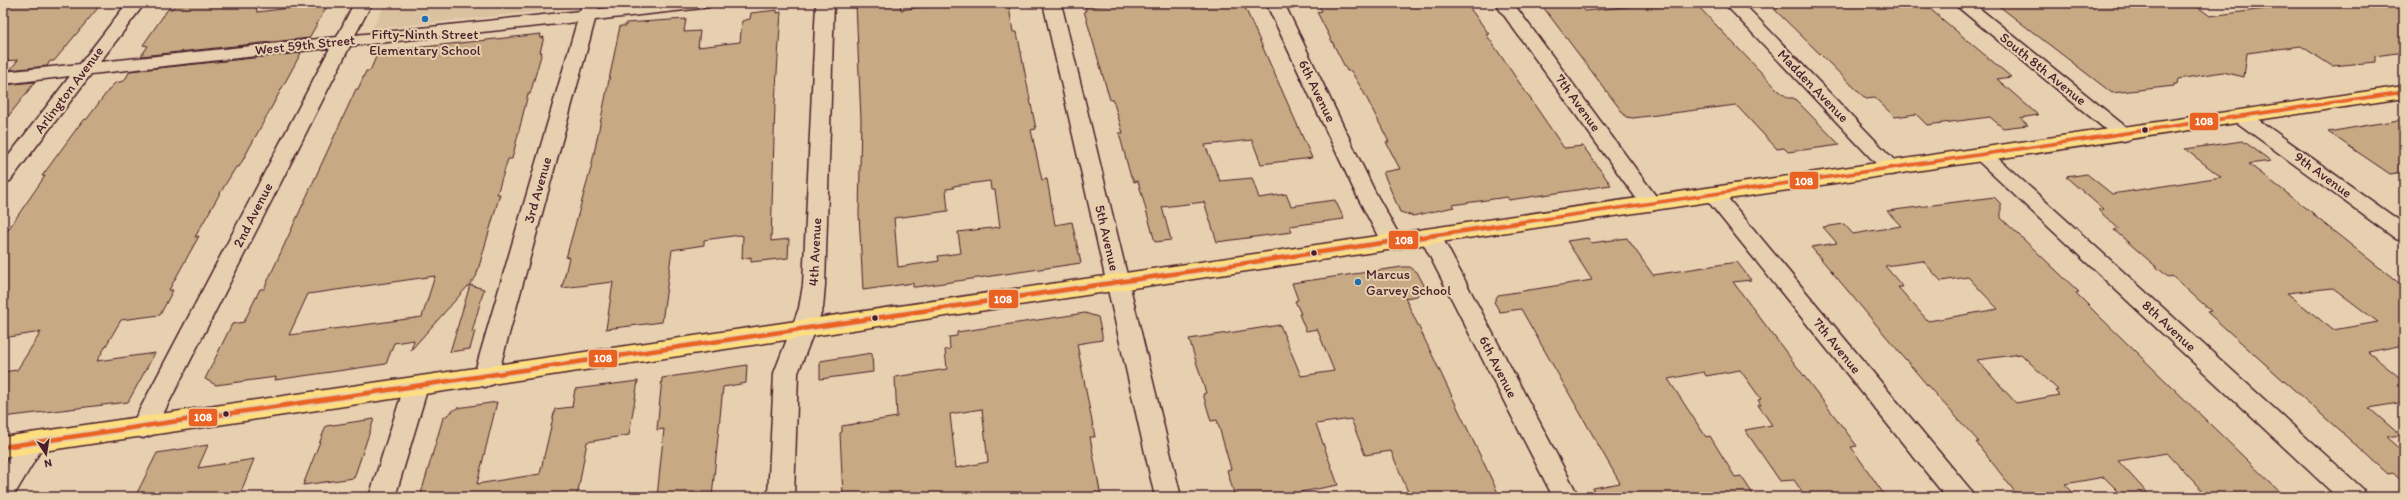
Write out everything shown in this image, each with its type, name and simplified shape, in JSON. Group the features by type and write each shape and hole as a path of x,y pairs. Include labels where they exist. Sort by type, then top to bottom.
{"main road":[{"path":"3,447 485,378 2404,92"}],"street":[{"name":"Arlington Avenue","path":"3,177 84,69 136,3"},
{"name":"2nd Avenue","path":"143,428 363,3"},
{"name":"West 59th Street","path":"3,78 343,42 589,9 703,3"},
{"name":"4th Avenue","path":"780,497 786,373 811,308 814,285 825,3"},
{"name":"5th Avenue","path":"1052,3 1168,497"},
{"name":"6th Avenue","path":"1275,3 1365,192 1392,242"},
{"name":"7th Avenue","path":"1504,3 1651,204"},
{"name":"Madden Avenue","path":"1733,3 1892,169"},
{"name":"South 8th Avenue","path":"1962,3 2124,134"},
{"name":"3rd Avenue","path":"485,378 589,9"},
{"name":"9th Avenue","path":"2242,117 2404,234"},
{"name":"8th Avenue","path":"1983,155 2354,497"},
{"name":"7th Avenue","path":"1714,195 1961,497"},
{"name":"6th Avenue","path":"1431,237 1566,497"},
{"path":"382,497 416,387"},
{"path":"3,491 32,443"}],"shaded area":[{"name":"Fifty-Ninth Street Elementary School","path":"386,3 573,3 571,8 372,29"}],"building":[{"path":"27,3 102,3 54,61 50,61 47,66 10,70 18,60 3,61 3,6"},
{"path":"177,3 256,3 257,12 298,7 301,3 329,3 309,38 141,56 148,46 143,45 168,9 172,9"},
{"path":"856,3 900,3 901,10 947,3 1004,3 1009,7 1013,32 1017,32 1036,129 1031,130 1042,180 1047,179 1055,225 1072,222 1081,263 916,287 913,287 913,283 863,290 859,214 861,120","holes":["990,181 991,190 995,190 1000,227 958,232 961,253 938,256 939,261 898,267 894,218 948,211 946,189 954,188 953,186"]},
{"path":"1121,3 1243,3 1312,158 1261,164 1252,140 1205,145 1220,181 1252,178 1259,198 1286,194 1291,206 1335,200 1344,219 1290,226 1292,232 1217,242 1204,202 1162,207 1171,240 1155,242 1138,181 1134,182 1130,174 1119,133 1123,133 1113,100 1110,100 1084,11 1086,11 1085,7"},
{"path":"1317,3 1341,3 1342,6 1370,3 1466,3 1489,34 1486,34 1564,148 1583,146 1611,185 1509,200 1507,197 1452,205 1454,207 1413,216 1400,212 1383,172 1400,169 1386,142 1389,142 1363,91 1351,71 1347,71 1317,12 1322,11"},
{"path":"1540,3 1579,3 1585,11 1644,5 1646,7 1695,3 1778,90 1788,98 1794,98 1840,145 1788,152 1784,148 1777,149 1736,105 1633,118 1626,117"},
{"path":"1771,3 1923,3 2011,77 1997,79 2038,115 2020,118 2028,125 2003,128 1990,117 1927,125 1916,114 1895,117 1875,98 1866,99 1774,9 1778,9"},
{"path":"1995,3 2192,3 2210,16 2312,3 2404,3 2404,52 2375,56 2375,62 2332,66 2301,46 2247,53 2244,77 2223,72 2178,79 2177,84 2174,84 2174,86 2112,93"},
{"path":"777,10 777,13 781,12 775,103 771,241 789,239 788,258 751,262 751,257 742,259 743,236 740,235 704,240 704,245 672,250 662,322 606,329 613,282 562,288 569,257 566,258 591,168 620,26 626,26 626,23 686,19 684,32 700,31 698,47 740,42 742,21 750,19 751,13"},
{"path":"541,34 540,38 544,37 540,52 542,52 530,94 528,94 512,159 508,159 497,194 500,194 476,277 411,350 414,340 394,343 386,364 275,380 276,377 216,385 205,379 232,324 244,322 260,289 264,289 356,89 358,89 366,71 370,71 378,52","holes":["435,276 422,317 289,335 308,294"]},
{"path":"301,53 239,167 236,167 195,237 199,236 169,290 173,290 160,315 121,320 97,361 155,353 128,402 3,417 3,372 17,370 41,332 3,338 3,237 45,176 42,176 83,120 87,119 110,88 115,83 124,81 130,71"},
{"path":"35,82 25,95 3,123 3,85"},
{"path":"2404,119 2404,172 2390,174 2328,132"},
{"path":"2243,141 2271,161 2249,164 2314,214 2312,214 2404,287 2404,345 2368,352 2404,381 2404,402 2369,408 2400,435 2386,437 2404,453 2404,483 2393,473 2388,474 2207,312 2211,311 2172,276 2168,277 2114,230 2119,229 2098,210 2103,209 2066,177 2087,174 2112,194 2221,177 2185,149","holes":["2333,288 2378,322 2333,330 2287,293"]},
{"path":"1994,197 2001,204 2001,218 2079,292 2076,293 2285,497 2225,497 2222,494 2208,497 2167,453 2118,461 2151,497 2128,497 2122,492 2119,492 2104,477 2065,484 2077,497 2019,497 1976,442 1979,442 1927,385 1811,247 1837,243 1823,227 1844,224 1853,234 1901,226 1887,211","holes":["1923,261 1941,281 1968,277 1998,309 1928,321 1898,287 1903,287 1885,266","2021,354 2058,390 2055,391 2059,395 2016,403 1977,360"]},
{"path":"1588,238 1591,243 1627,238 1653,275 1737,262 1751,280 1733,282 1857,446 1851,447 1886,497 1806,497 1794,480 1780,481 1745,430 1772,425 1758,405 1761,405 1758,400 1761,399 1740,370 1706,376 1704,372 1668,379 1706,437 1710,436 1735,477 1741,476 1755,497 1594,497 1593,488 1620,483 1521,309 1500,312 1494,302 1498,295 1592,280 1567,241"},
{"path":"1410,267 1417,272 1424,285 1417,296 1405,298 1500,497 1410,497 1391,451 1365,455 1351,419 1316,424 1338,485 1301,492 1302,497 1235,497 1227,470 1231,469 1217,420 1211,421 1203,394 1206,393 1189,339 1280,325 1301,376 1334,371 1317,329 1306,331 1295,301 1298,300 1292,283"},
{"path":"470,285 484,289 472,332 475,331 470,349 450,352"},
{"path":"1085,313 1098,317 1102,340 1077,344 1095,437 1090,437 1101,497 843,497 840,433 842,432 842,426 897,417 895,377 947,369 945,350 950,349 949,337 957,336 957,332","holes":["982,409 988,462 956,468 950,414"]},
{"path":"872,353 873,372 820,379 820,361"},
{"path":"747,365 746,383 723,387 712,497 657,497 664,429 657,430 662,378"},
{"path":"638,381 629,435 587,442 577,497 420,497 443,418 457,408 497,402 477,484 540,474 555,409 572,407 575,389"},
{"path":"374,419 354,478 303,485 326,426"},
{"path":"208,445 198,468 254,459 239,497 135,497 157,453"}],"transit line":[{"name":"108","path":"3,447 2404,92"}],"place":[{"name":"Fifty-Ninth Street Elementary School","path":"425,19"},
{"name":"Marcus Garvey School","path":"1358,282"}]}
